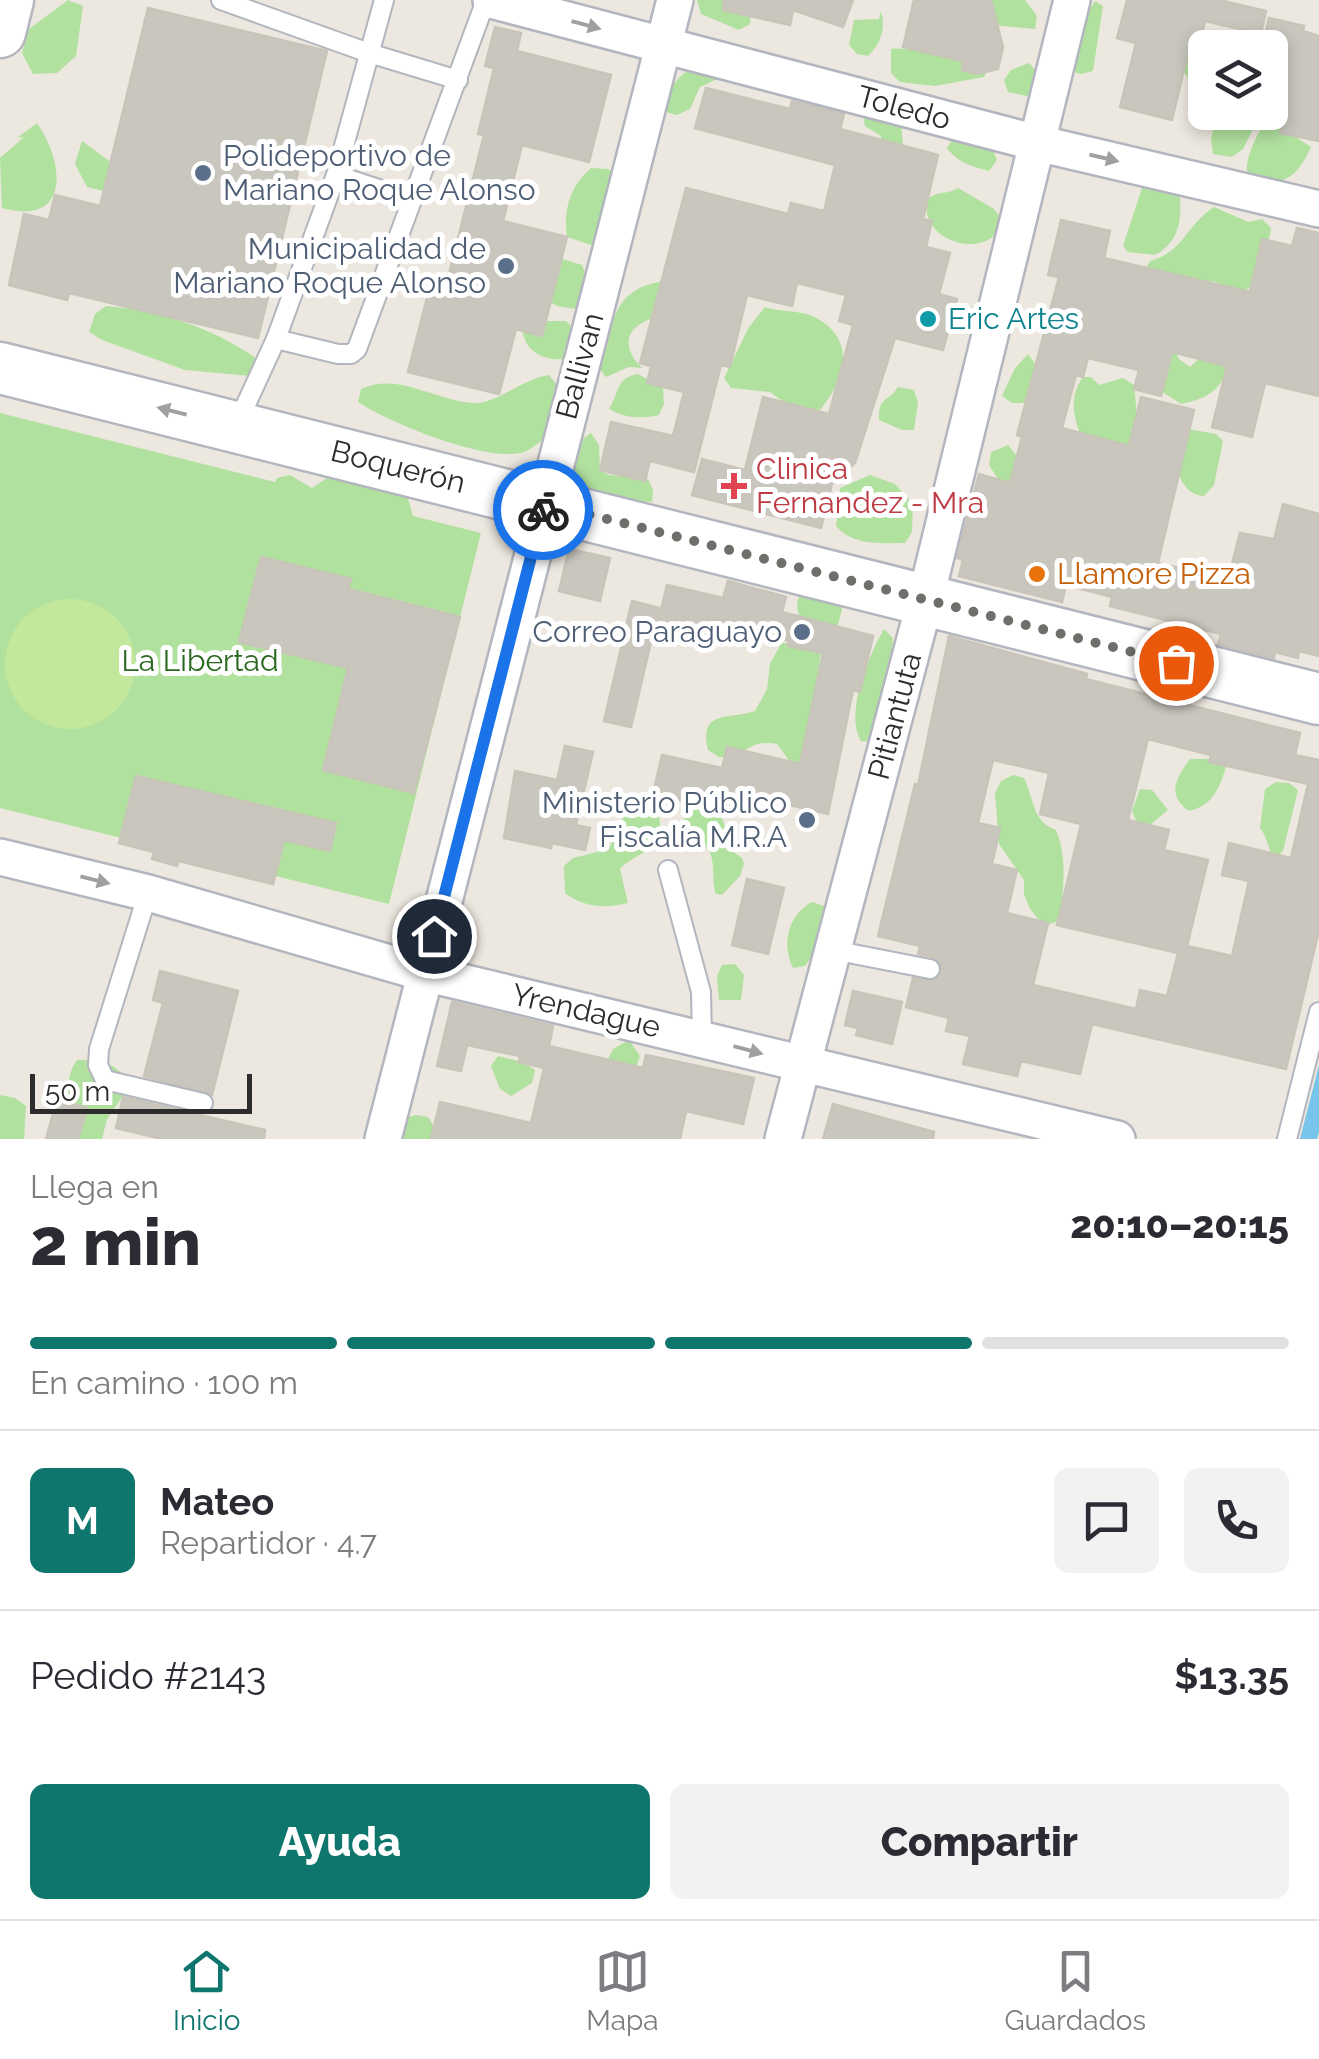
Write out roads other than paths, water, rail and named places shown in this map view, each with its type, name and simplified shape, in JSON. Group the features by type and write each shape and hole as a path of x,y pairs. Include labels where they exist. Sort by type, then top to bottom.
{"street":[{"path":"0,32 8,0"},
{"name":"Toledo","path":"488,0 1038,142 1319,209"},
{"name":"Ballivan","path":"383,1139 675,0"},
{"name":"Pitiantuta","path":"783,1139 926,601 1072,0"},
{"name":"Boquerón","path":"0,368 1319,699"},
{"name":"Yrendague","path":"0,857 148,893 424,972 1117,1139"}],"lane":[{"path":"221,0 458,80"},
{"path":"236,427 276,339 336,175 384,0"},
{"path":"276,339 338,354 352,354 357,348 488,0"},
{"path":"336,175 412,200"},
{"path":"668,870 701,992 702,1038"},
{"path":"148,893 98,1066 105,1080 202,1103"},
{"path":"832,950 930,969"},
{"path":"1287,1139 1319,1012"}],"water":[{"path":"1319,1065 1319,1132 1317,1139 1300,1139"}],"place":[{"name":"Polideportivo de Mariano Roque Alonso","path":"203,173"},
{"name":"Municipalidad de Mariano Roque Alonso","path":"506,266"},
{"name":"Eric Artes","path":"928,319"},
{"name":"Clinica Fernandez - Mra","path":"734,486"},
{"name":"Llamore Pizza","path":"1037,574"},
{"name":"Correo Paraguayo","path":"802,632"},
{"name":"Ministerio Público Fiscalía M.R.A","path":"807,820"}],"park label":[{"name":"La Libertad","path":"200,661"}]}
